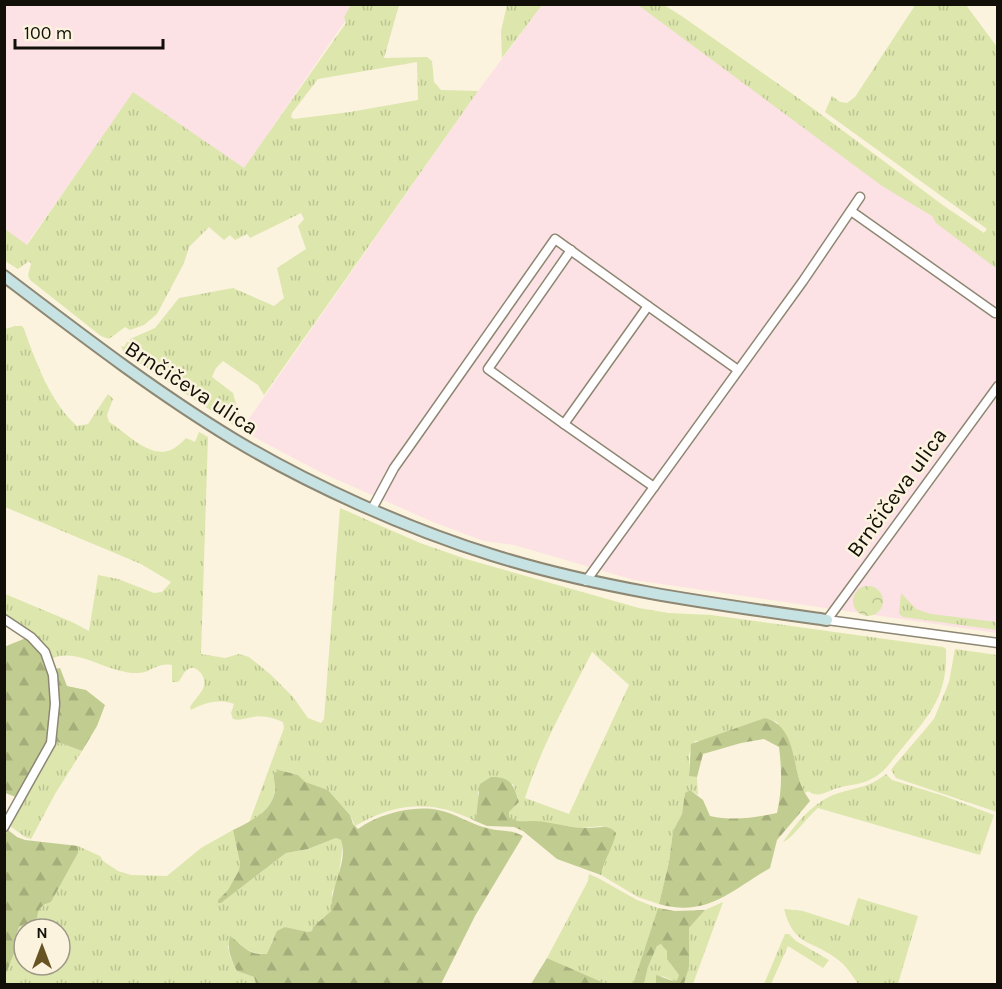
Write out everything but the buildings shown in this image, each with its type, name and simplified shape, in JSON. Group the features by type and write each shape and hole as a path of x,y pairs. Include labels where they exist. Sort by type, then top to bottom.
{"street":[{"path":"586,581 860,197"},
{"path":"851,211 995,313"},
{"path":"372,509 394,468 555,238 738,370"},
{"path":"571,250 488,369 654,487"},
{"name":"Brnčičeva ulica","path":"4,276 142,380 226,434 300,475 372,509 489,555 586,581 649,593 998,644"},
{"path":"564,424 648,306"},
{"name":"Brnčičeva ulica","path":"827,620 998,386"},
{"path":"4,619 31,637 45,652 53,675 55,704 51,743 4,828"}],"shaded area":[{"path":"5,5 356,5 244,169 133,93 26,245 5,232"},
{"path":"542,5 638,5 997,262 997,633 634,580 514,545 484,541 433,522 322,473 241,430 478,91"}],"green space":[{"path":"351,5 399,5 384,58 427,57 432,61 434,82 441,90 478,91 264,395 258,385 223,361 216,368 212,377 233,393 240,419 236,427 124,353 121,346 124,347 130,339 155,328 179,298 233,288 274,306 284,298 277,268 306,249 298,226 304,219 301,213 250,238 247,234 235,240 230,235 224,240 209,227 189,247 184,263 157,314 144,325 130,330 125,327 109,339 101,336 30,280 28,275 31,264 29,261 18,269 5,261 5,229 27,245 133,92 244,168 346,23 344,17","holes":["417,62 418,100 350,112 294,119 291,117 318,79"]},
{"path":"507,5 542,5 502,58 501,31"},
{"path":"638,5 664,5 683,17 984,233 987,229 825,112 832,96 840,102 847,103 855,97 914,7 912,5 966,5 997,47 997,269 936,223 932,216 882,186"},
{"path":"22,326 52,393 67,416 77,426 88,424 108,394 113,399 107,415 109,422 146,448 163,452 173,449 186,438 195,442 199,432 208,437 201,654 225,658 239,654 249,657 293,697 308,718 321,723 324,719 340,508 420,543 466,559 639,608 668,613 711,615 943,647 946,649 946,666 939,694 927,717 881,773 865,782 819,794 808,791 805,793 790,745 777,722 765,718 703,741 695,741 689,754 689,775 697,777 698,795 690,790 685,793 682,814 673,831 669,862 659,904 638,897 601,875 615,838 602,826 581,828 531,821 517,822 509,818 509,812 519,802 513,784 478,792 476,818 473,820 442,809 413,806 384,812 355,826 350,815 328,790 304,782 298,775 279,770 274,773 275,794 273,799 262,813 249,823 284,728 283,722 261,716 241,720 233,719 231,713 234,704 223,701 207,703 191,710 190,707 204,686 204,679 197,669 190,668 178,682 172,682 172,665 161,665 145,672 133,673 78,657 60,656 52,659 44,643 5,616 5,594 89,631 98,575 118,579 154,593 162,592 171,582 141,564 5,507 5,329","holes":["592,652 629,685 569,814 525,798 547,742"]},
{"path":"868,586 879,590 883,601 879,612 868,616 857,612 853,601 857,590"},
{"path":"901,593 916,609 931,614 997,622 997,630 903,617 899,614"},
{"path":"26,638 40,649 48,668 53,713 46,744 16,797 5,793 4,647"},
{"path":"955,649 997,655 997,812 896,778 891,770 934,719 949,682"},
{"path":"60,668 67,686 86,690 105,705 97,726 82,751 55,741 58,717 55,669"},
{"path":"765,718 775,722 787,736 801,785 810,801 777,840 770,868 731,893 705,905 676,907 659,904 669,862 673,831 682,814 685,793 690,790 703,800 710,816 744,818 777,813 781,780 779,747 764,739 703,754 697,777 689,776 691,744"},
{"path":"55,741 82,751 31,839 10,826"},
{"path":"279,770 298,775 305,782 328,790 350,815 353,824 358,829 396,812 428,809 444,811 481,826 514,832 523,836 475,916 441,984 256,984 254,977 237,971 230,955 230,936 250,952 267,954 277,931 285,927 312,931 313,927 332,910 333,893 343,857 341,840 336,838 308,849 286,853 218,903 239,870 240,863 233,830 253,820 269,805 275,792 274,773"},
{"path":"886,774 892,780 994,815 980,855 818,808 791,837 783,842 814,806 830,796 869,784"},
{"path":"491,777 503,778 513,786 519,802 509,812 509,817 515,820 539,821 582,828 607,827 613,830 616,833 615,838 601,875 557,859 523,831 514,827 487,826 473,820 476,818 480,784"},
{"path":"8,830 25,840 78,846 78,853 51,902 41,907 37,917 12,917 12,958 5,976 4,836"},
{"path":"233,830 240,863 239,870 228,890 218,900 221,903 286,853 308,849 336,838 343,843 338,881 332,892 332,910 313,927 312,931 285,927 272,941 268,954 252,952 239,943 228,946 230,957 237,971 254,977 256,984 5,984 12,957 12,977 72,977 72,917 32,917 51,902 78,853 78,846 100,856 103,861 118,871 131,875 167,876 201,848"},
{"path":"589,874 637,900 658,908 633,984 606,984 547,958 588,881"},
{"path":"858,898 918,916 898,984 858,984 840,961 798,936 788,921 784,909 803,911 849,926"},
{"path":"723,902 693,984 684,984 689,967 689,928 705,910"},
{"path":"658,908 675,911 705,910 689,928 689,967 684,984 656,984 656,975 673,981 677,980 679,975 667,959 667,951 661,944 657,946 648,967 644,984 633,984"},
{"path":"785,934 789,934 796,941 829,960 823,968 788,946 771,984 764,984"},
{"path":"661,944 665,946 671,964 679,975 677,980 662,976 657,984 644,984 648,967 657,946"},
{"path":"547,958 604,983 606,984 531,984"}]}
